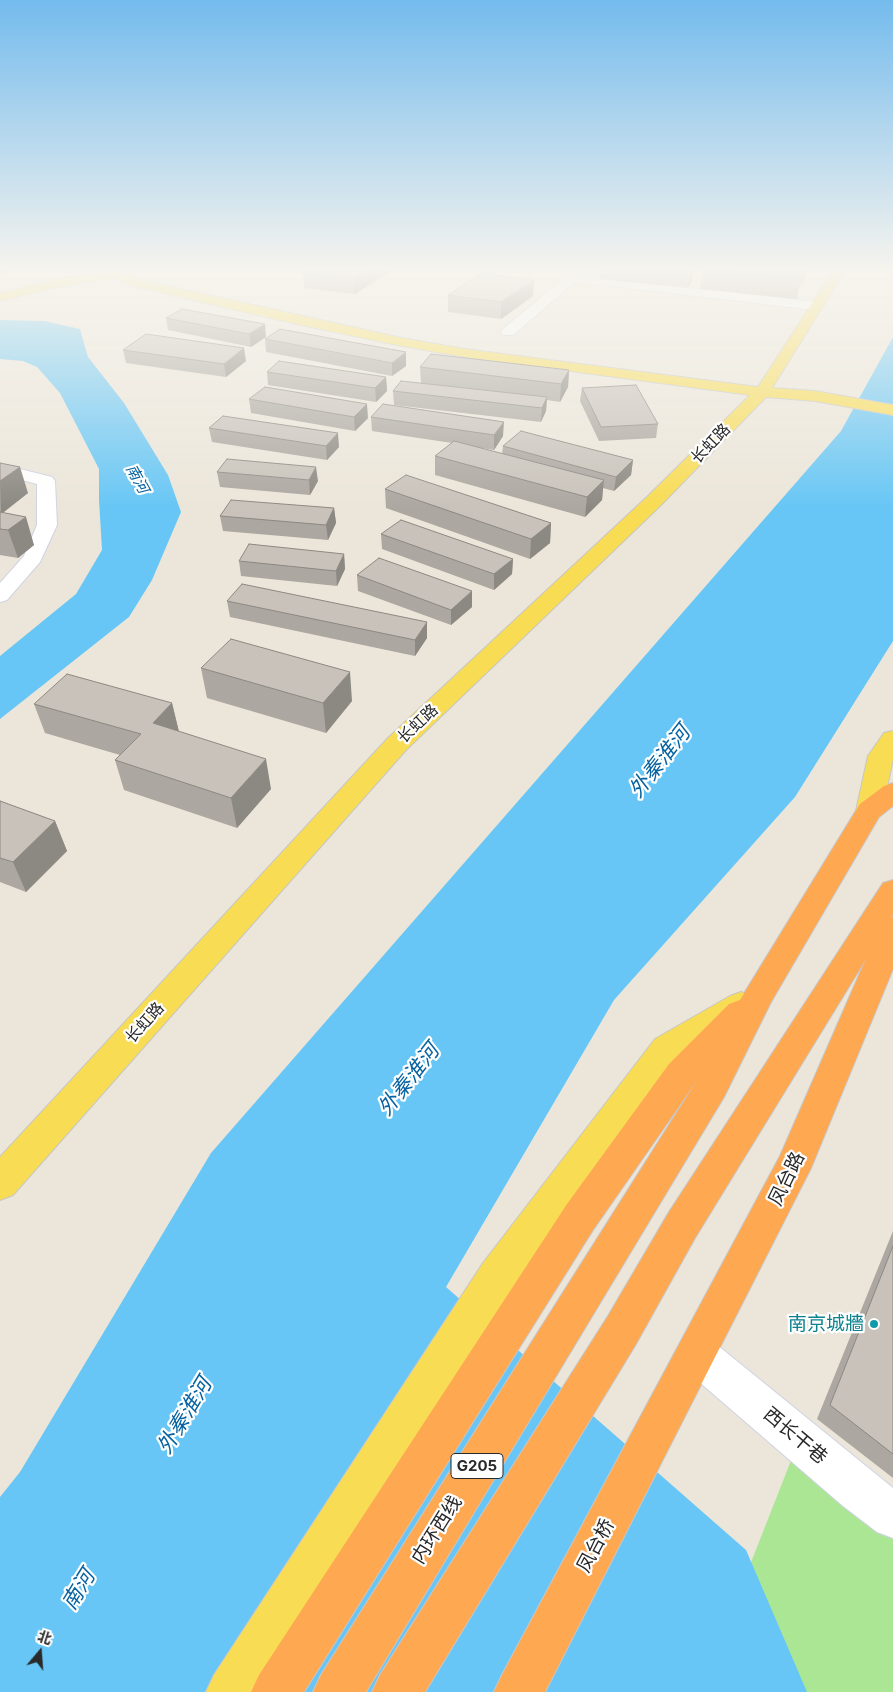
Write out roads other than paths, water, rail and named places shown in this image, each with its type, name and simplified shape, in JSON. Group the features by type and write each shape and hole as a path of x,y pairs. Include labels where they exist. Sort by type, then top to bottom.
{"highway":[{"path":"276,1692 371,1541 580,1218 681,1074 759,994 869,811 893,792"},
{"path":"397,1692 622,1330 682,1225 893,891"},
{"name":"凤台路","path":"674,1399 793,1168 884,967 893,929"},
{"name":"内环西线","path":"338,1692 429,1542 618,1242 712,1086 759,994"},
{"name":"凤台桥","path":"519,1692 674,1399"}],"main road":[{"path":"448,350 765,387 893,410"},
{"name":"长虹路","path":"0,1183 397,744 654,501 765,387 788,350"},
{"path":"869,811 881,756 893,739"},
{"path":"231,1692 497,1277 667,1049 759,994"}],"street":[{"path":"0,469 46,481 46,525 33,558 0,596"},
{"name":"西长干巷","path":"697,1354 859,1490 893,1516"}],"water":[{"name":"南河","path":"0,350 86,350 88,357 124,403 168,475 181,512 152,580 129,617 0,719 0,656 76,594 102,550 99,469 60,393 37,367 23,361 0,359"},
{"path":"886,350 893,350 893,641 795,797 614,1000 446,1287 746,1550 807,1692 0,1692 0,1497 20,1472 211,1153 841,431"}],"place":[{"name":"南京城牆","path":"874,1324"}],"water label":[{"name":"外秦淮河","path":"660,762"},
{"name":"外秦淮河","path":"409,1080"},
{"name":"外秦淮河","path":"185,1416"}]}
